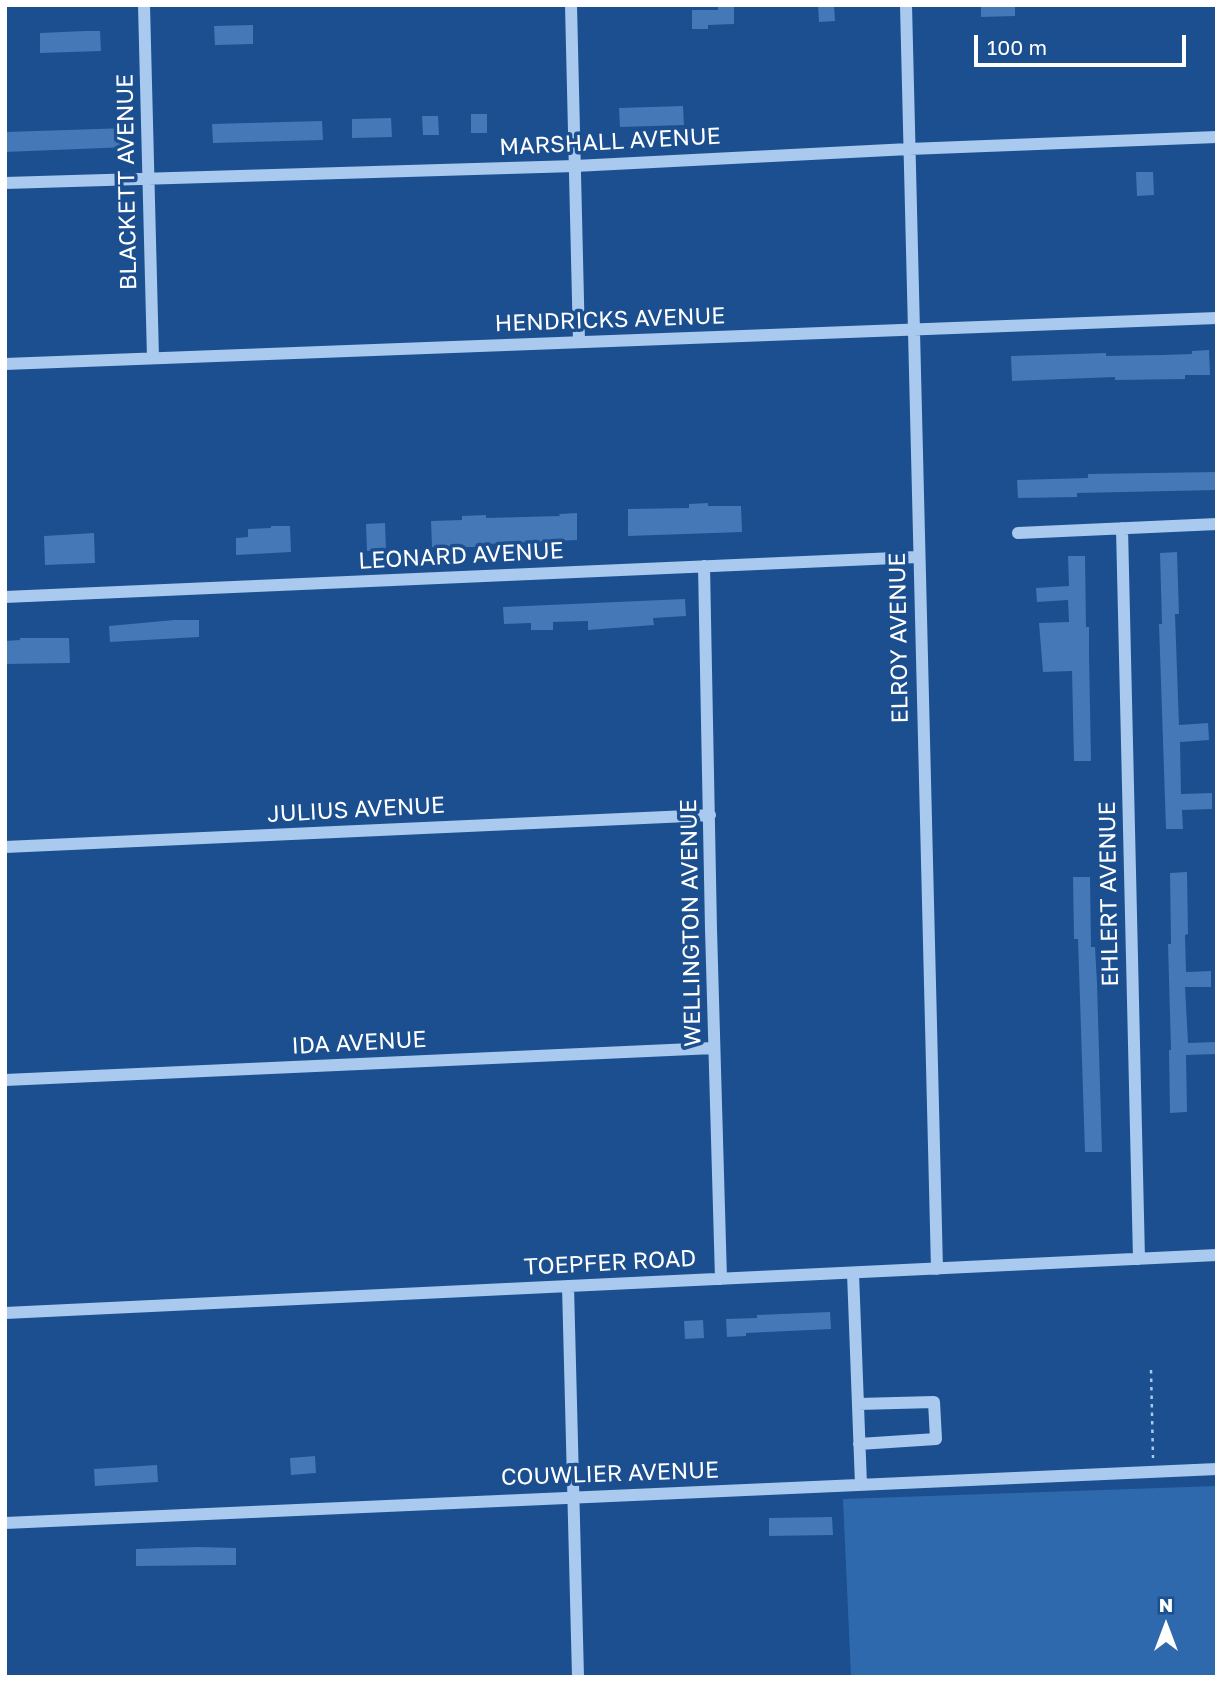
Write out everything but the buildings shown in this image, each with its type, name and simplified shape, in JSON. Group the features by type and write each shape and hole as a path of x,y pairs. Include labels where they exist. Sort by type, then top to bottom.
{"street":[{"name":"BLACKETT AVENUE","path":"144,5 153,358"},
{"path":"571,5 579,342"},
{"name":"ELROY AVENUE","path":"906,5 937,1269"},
{"name":"MARSHALL AVENUE","path":"5,183 575,166 1217,137"},
{"name":"HENDRICKS AVENUE","path":"5,364 1217,318"},
{"path":"1018,533 1217,524"},
{"name":"EHLERT AVENUE","path":"1122,528 1139,1259"},
{"name":"LEONARD AVENUE","path":"5,597 918,557"},
{"name":"WELLINGTON AVENUE","path":"704,566 721,1279"},
{"name":"JULIUS AVENUE","path":"5,847 710,814"},
{"name":"IDA AVENUE","path":"5,1080 714,1048"},
{"name":"TOEPFER ROAD","path":"5,1313 1217,1255"},
{"path":"853,1273 861,1485"},
{"path":"568,1286 578,1677"},
{"path":"858,1404 934,1402 936,1440 859,1444"},
{"name":"COUWLIER AVENUE","path":"5,1523 1217,1469"}],"path":[{"path":"1151,1370 1153,1462"}],"shaded area":[{"path":"1217,1486 1217,1677 851,1677 843,1499"}]}
